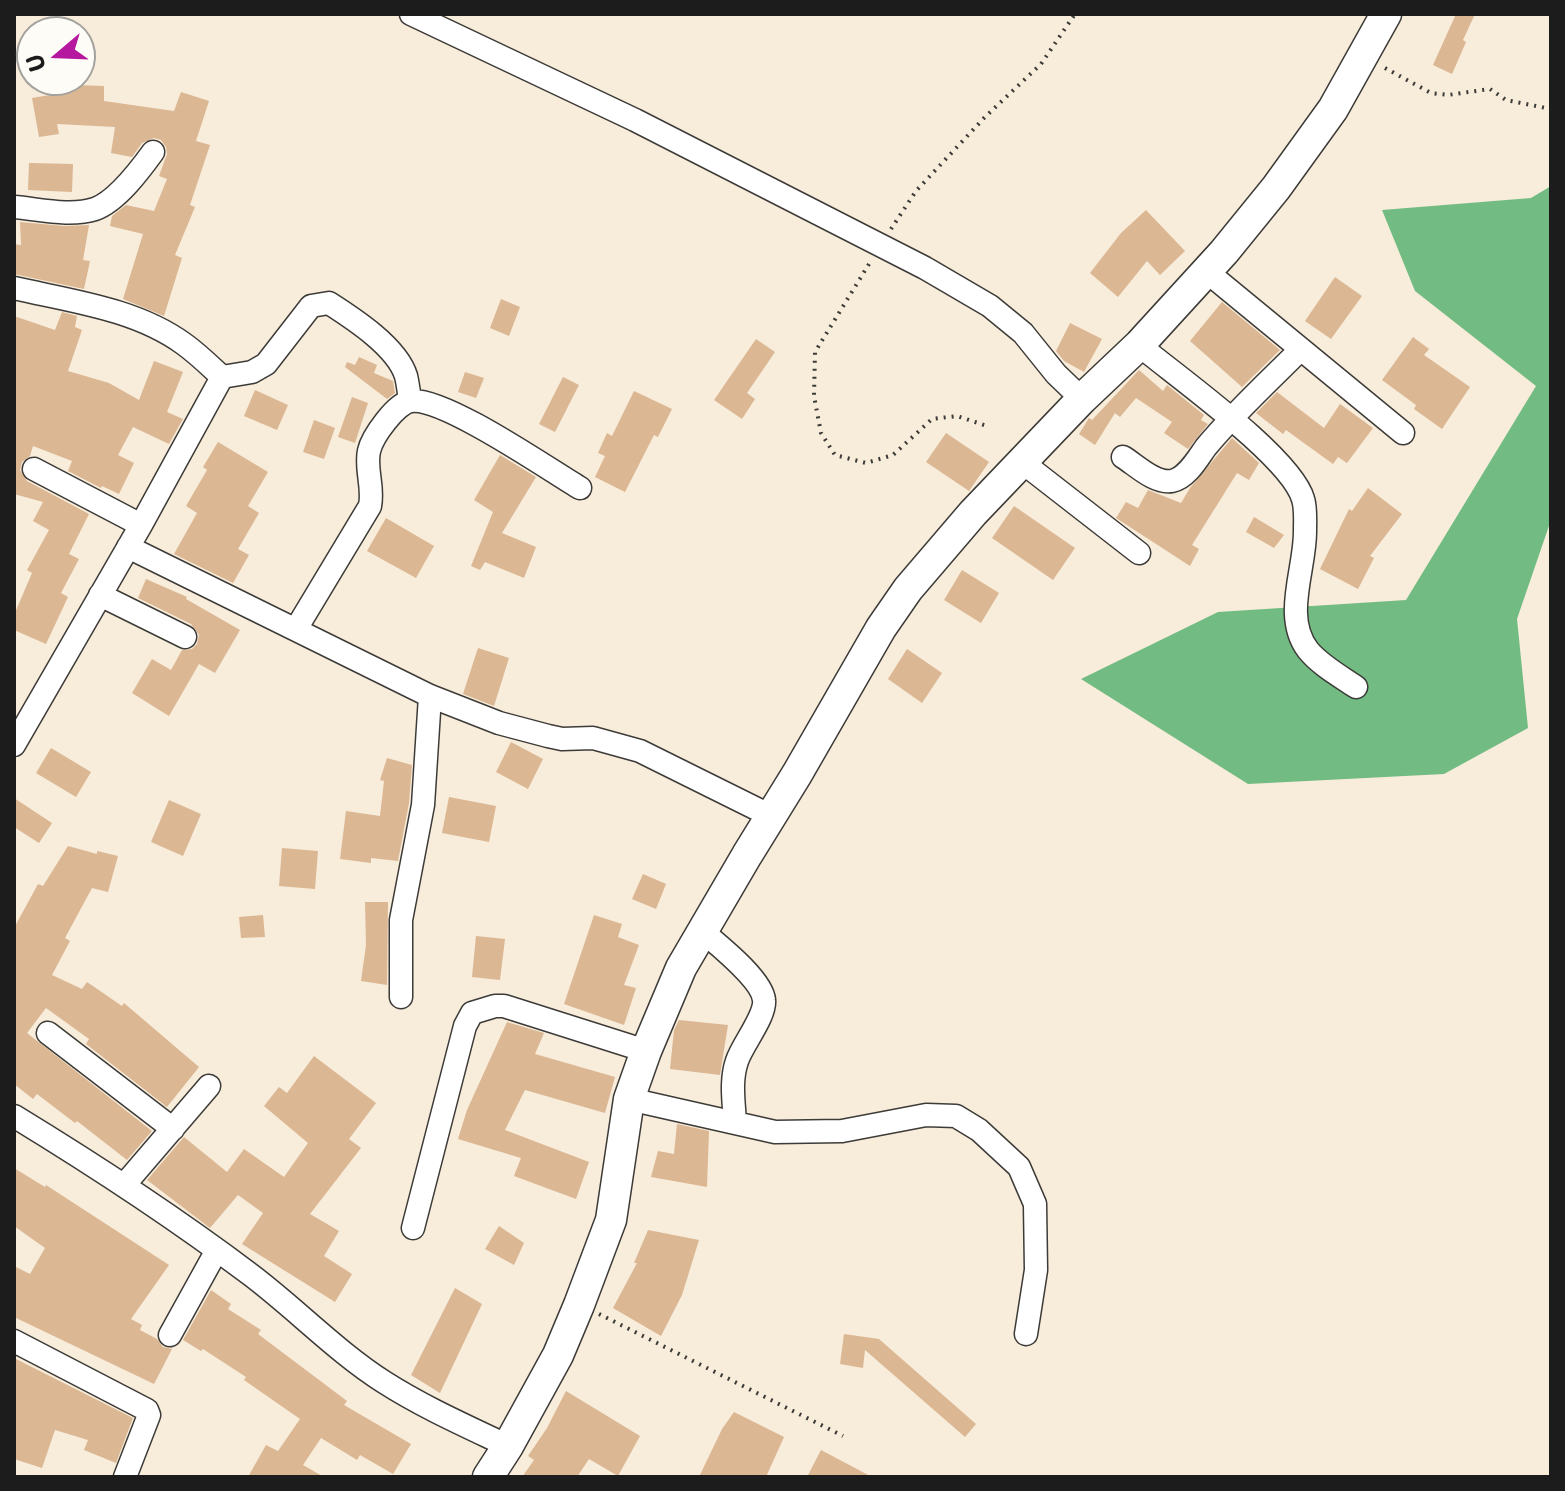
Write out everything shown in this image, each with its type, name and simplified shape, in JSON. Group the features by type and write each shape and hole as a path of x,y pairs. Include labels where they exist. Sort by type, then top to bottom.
{"street":[{"path":"411,14 649,127 925,268 990,306 1023,333 1056,374 1082,399"},
{"path":"488,1477 558,1355 579,1305 611,1220 629,1099 681,968 881,628 908,589 973,513 1082,399 1139,345 1276,188 1333,109 1386,14"},
{"path":"14,207 72,212 97,208 139,172 153,152"},
{"path":"1206,271 1403,433"},
{"path":"14,288 107,309 140,320 183,343 222,377"},
{"path":"14,745 222,377 260,368 311,306 329,303 364,326 389,351 406,373 410,401"},
{"path":"1139,345 1263,446 1294,480 1304,501 1306,546 1296,610 1298,631 1308,650 1356,687"},
{"path":"1123,457 1155,478 1173,481 1184,475 1230,420 1301,349"},
{"path":"296,629 370,506 373,494 369,456 372,443 394,410 410,401 431,404 472,423 580,488"},
{"path":"1022,462 1139,553"},
{"path":"34,469 141,525"},
{"path":"128,547 430,696 499,723 548,736 593,738 640,751 771,816"},
{"path":"100,595 185,637"},
{"path":"401,997 401,920 423,805 430,696"},
{"path":"702,931 746,972 764,999 762,1012 740,1050 735,1066 735,1123"},
{"path":"413,1228 465,1026 472,1013 504,1006 646,1051"},
{"path":"48,1033 173,1129"},
{"path":"125,1184 209,1086"},
{"path":"629,1099 775,1132 842,1131 926,1115 956,1116 979,1130 1019,1167 1035,1204 1036,1270 1026,1334"},
{"path":"14,1116 125,1184 217,1250 384,1382 456,1422 508,1446"},
{"path":"170,1335 217,1250"},
{"path":"14,1341 147,1410 149,1415 125,1477"}],"path":[{"path":"1363,56 1431,93 1448,95 1490,89 1506,100 1551,109"},
{"path":"579,1305 843,1436"}],"green space":[{"path":"1551,186 1551,520 1517,619 1528,728 1444,774 1248,784 1081,679 1218,612 1406,600 1536,386 1415,291 1382,210 1531,198"}],"building":[{"path":"1456,14 1475,14 1452,74 1433,65"},
{"path":"96,86 104,86 104,101 174,111 181,92 209,101 196,141 210,145 190,205 195,207 175,255 182,258 164,316 123,299 143,234 110,226 112,216 126,205 154,211 167,179 159,176 167,154 166,147 161,140 154,138 142,143 132,157 111,153 115,127 57,124 59,134 39,137 32,98 96,96"},
{"path":"29,163 73,164 72,192 28,190"},
{"path":"1146,210 1185,251 1160,275 1147,261 1118,297 1090,273 1121,233"},
{"path":"20,222 89,225 83,260 90,261 84,289 14,274 14,244 21,245"},
{"path":"1335,277 1362,296 1331,339 1305,321"},
{"path":"501,299 520,307 509,336 490,328"},
{"path":"1222,302 1280,350 1242,387 1190,341"},
{"path":"62,312 77,316 75,327 82,330 68,371 109,383 139,400 154,361 183,372 167,412 183,419 169,444 133,427 118,455 134,463 119,494 68,471 72,461 33,446 30,456 22,462 20,470 27,481 89,514 69,554 79,559 61,593 68,597 46,644 14,630 14,615 32,573 27,570 49,530 33,521 43,502 14,494 14,316 55,330"},
{"path":"1070,323 1102,339 1084,372 1064,361 1056,351"},
{"path":"1413,337 1429,349 1424,355 1470,387 1442,429 1382,380"},
{"path":"756,339 775,352 747,393 755,399 742,419 714,400"},
{"path":"359,357 377,365 374,373 393,381 395,393 387,399 345,367 347,362 355,365"},
{"path":"1139,370 1163,391 1167,385 1204,415 1201,420 1208,424 1188,449 1164,433 1172,422 1136,398 1120,417 1115,413 1095,445 1079,434 1089,418 1092,420"},
{"path":"465,372 484,378 476,398 458,392"},
{"path":"563,377 579,385 555,432 539,424"},
{"path":"255,390 288,405 277,430 244,416"},
{"path":"634,391 672,409 658,437 654,435 625,492 595,477 605,456 598,453 607,433 612,436"},
{"path":"1277,392 1324,428 1340,404 1373,428 1347,463 1338,457 1333,464 1286,430 1283,434 1256,413"},
{"path":"352,397 368,403 355,443 338,437"},
{"path":"314,420 335,428 324,459 303,452"},
{"path":"946,433 989,462 969,491 926,462"},
{"path":"1232,438 1259,463 1249,480 1237,473 1192,545 1199,549 1190,566 1116,518 1126,502 1138,508 1148,490 1181,503"},
{"path":"218,442 268,472 248,506 259,513 238,549 249,555 233,583 174,554 197,513 186,506 207,470 203,467"},
{"path":"500,455 536,477 502,533 536,547 524,578 485,562 480,570 471,566 493,512 474,500"},
{"path":"1368,488 1402,514 1370,556 1374,558 1358,589 1320,569 1349,509 1352,511"},
{"path":"1014,506 1075,548 1053,580 992,538"},
{"path":"1254,517 1284,535 1274,548 1246,532"},
{"path":"386,518 434,546 416,578 367,551"},
{"path":"962,570 999,593 981,623 944,600"},
{"path":"146,579 187,597 240,630 215,673 199,664 169,716 132,693 152,659 171,670 182,650 192,649 197,644 199,635 191,624 138,598"},
{"path":"478,648 509,658 494,706 463,694"},
{"path":"907,649 942,673 922,703 888,679"},
{"path":"511,742 543,759 528,789 496,772"},
{"path":"51,748 91,772 76,797 36,773"},
{"path":"387,758 412,765 409,803 398,861 371,858 371,863 340,859 346,811 380,816 384,781 380,780"},
{"path":"449,797 496,806 489,842 442,833"},
{"path":"14,798 52,823 39,843 14,827"},
{"path":"169,800 201,814 183,856 151,842"},
{"path":"68,846 118,856 108,892 92,888 65,938 70,941 52,975 82,989 87,982 122,1006 124,1003 199,1067 167,1107 86,1044 89,1039 46,1008 27,1033 152,1131 127,1160 37,1094 33,1099 14,1084 14,928 38,884 43,886"},
{"path":"282,848 318,851 315,889 279,886"},
{"path":"643,874 666,884 656,909 632,899"},
{"path":"365,902 388,902 387,985 361,981 366,945"},
{"path":"263,915 265,937 241,938 239,917"},
{"path":"594,915 622,924 618,937 639,945 624,985 636,988 624,1025 564,1004"},
{"path":"476,936 505,939 500,980 472,977"},
{"path":"679,1020 728,1025 720,1075 670,1069 674,1030"},
{"path":"507,1022 544,1033 535,1054 615,1077 605,1113 525,1090 505,1130 589,1162 576,1199 514,1176 521,1158 458,1139 467,1110"},
{"path":"314,1056 376,1103 349,1139 361,1148 310,1214 339,1231 324,1256 352,1274 335,1302 242,1244 263,1213 238,1195 210,1228 147,1180 184,1137 227,1172 244,1149 284,1177 308,1143 264,1106 279,1087 287,1093"},
{"path":"677,1124 709,1131 707,1187 651,1177 658,1151 674,1154"},
{"path":"14,1168 46,1185 169,1265 131,1319 142,1325 140,1330 157,1339 163,1347 172,1349 154,1384 14,1317 14,1266 30,1274 45,1248 14,1226"},
{"path":"499,1226 524,1243 514,1265 485,1249"},
{"path":"648,1230 699,1240 682,1295 661,1336 613,1308 637,1263 634,1263"},
{"path":"455,1288 482,1304 440,1393 411,1375"},
{"path":"211,1290 231,1304 228,1309 261,1330 258,1334 347,1401 344,1405 411,1444 393,1474 360,1455 357,1460 321,1438 303,1465 324,1477 248,1477 266,1445 278,1451 300,1419 244,1380 246,1377 183,1340"},
{"path":"844,1334 879,1339 976,1424 965,1437 865,1350 863,1368 840,1364"},
{"path":"14,1358 133,1418 116,1463 84,1450 88,1440 55,1430 42,1468 14,1459"},
{"path":"566,1391 640,1436 618,1476 589,1459 577,1477 522,1477 534,1460 528,1456"},
{"path":"734,1412 784,1437 766,1477 699,1477 722,1429"},
{"path":"821,1450 872,1477 807,1477"}]}
